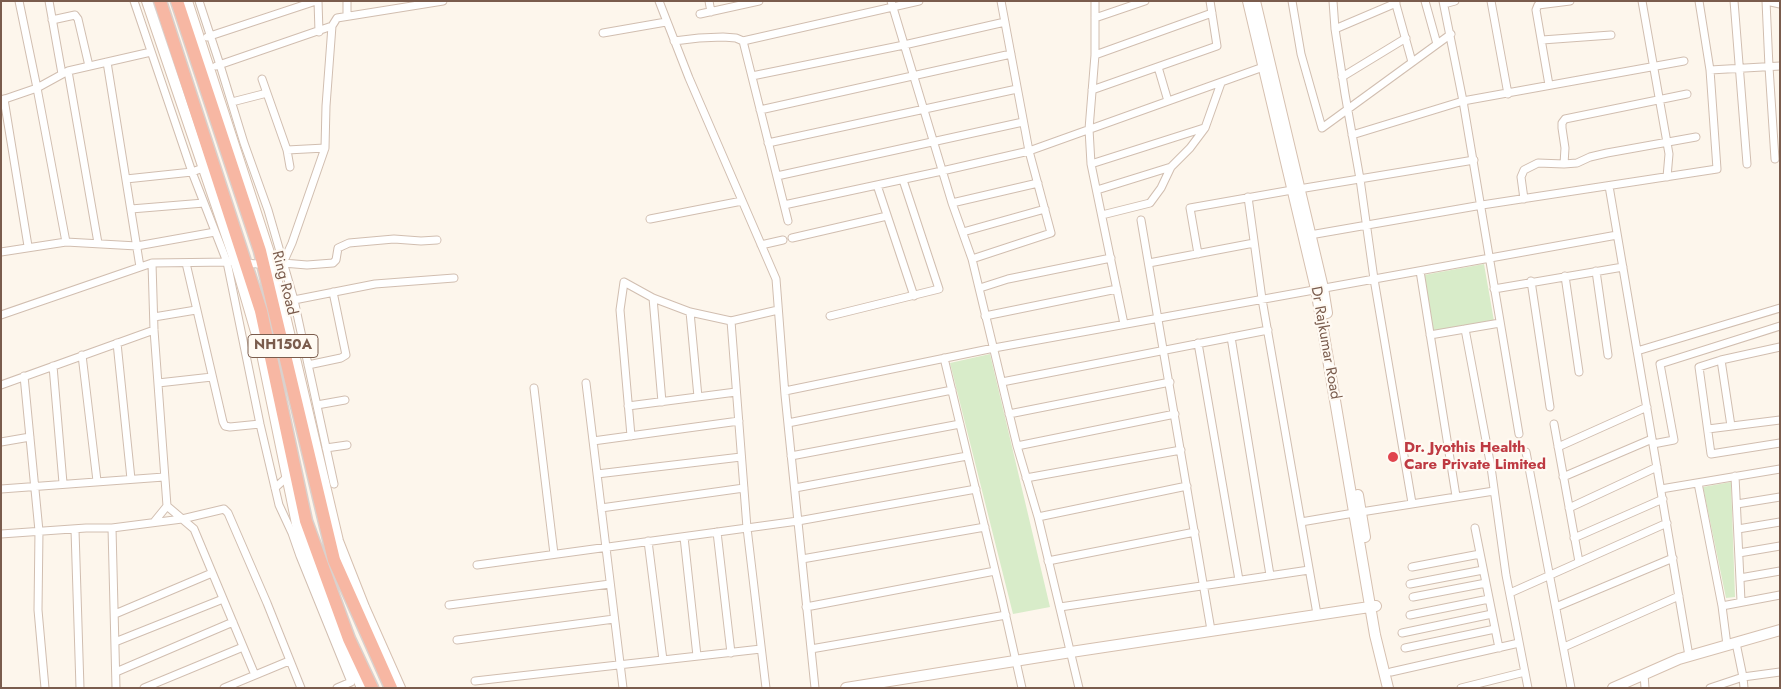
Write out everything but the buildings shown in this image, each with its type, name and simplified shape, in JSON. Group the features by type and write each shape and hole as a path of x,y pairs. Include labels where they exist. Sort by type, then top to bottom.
{"highway":[{"name":"Ring Road","path":"160,1 236,262 262,311 306,521 349,639 372,688"},
{"name":"Ring Road","path":"177,1 273,264 334,560 391,688"}],"street":[{"path":"19,1 38,88 66,242"},
{"path":"48,1 65,72 98,243"},
{"path":"134,1 192,172 215,232 236,262 260,424 279,506 292,533 351,682 337,688"},
{"path":"147,1 236,262 261,349 298,529 327,606 362,688"},
{"path":"187,1 273,264 338,541 364,607 400,688"},
{"path":"199,1 268,210 273,264 294,300 334,484"},
{"path":"199,38 211,36 317,1 320,32"},
{"path":"346,1 347,16"},
{"path":"380,1 381,11"},
{"path":"273,264 325,148 332,26 337,18 443,1"},
{"path":"659,1 666,22 776,279 794,488 815,688"},
{"path":"709,1 711,12"},
{"path":"700,14 759,1"},
{"path":"674,41 723,37 736,38 743,41 892,4 919,1"},
{"path":"972,259 1051,233 1029,151 1001,1"},
{"path":"1095,1 1095,55 1089,129 1091,164 1124,324"},
{"path":"1095,18 1146,1"},
{"path":"1092,90 1217,46 1210,1"},
{"name":"Dr Rajkumar Road","path":"1248,1 1266,66 1319,289"},
{"name":"Dr Rajkumar Road","path":"1255,1 1266,66"},
{"path":"1292,1 1301,54 1322,128 1450,34"},
{"path":"1333,1 1342,77 1412,504"},
{"path":"1425,1 1437,44"},
{"path":"1456,1 1443,3 1482,205 1494,289 1519,434"},
{"path":"1491,1 1508,94"},
{"path":"1549,85 1536,10 1538,5 1570,1"},
{"path":"1642,1 1670,154 1667,177"},
{"path":"1310,235 1482,205 1717,169 1710,70 1699,1"},
{"path":"1734,1 1747,164"},
{"path":"1775,159 1768,67 1766,1 1780,4"},
{"path":"1335,29 1396,2 1412,62"},
{"path":"892,4 933,142 980,288 1009,414 1038,517 1079,688"},
{"path":"1095,55 1212,13"},
{"path":"52,20 75,15 78,19 89,66"},
{"path":"603,33 666,22"},
{"path":"752,76 1005,22"},
{"path":"209,69 320,32 332,26"},
{"path":"320,32 331,38"},
{"path":"1542,40 1611,36"},
{"path":"1342,77 1406,38"},
{"path":"743,41 788,220"},
{"path":"28,246 3,99 38,88 65,72 151,52"},
{"path":"760,110 1011,54"},
{"path":"1352,135 1463,101 1654,68 1684,61"},
{"path":"107,62 140,267"},
{"path":"784,205 1029,151 1266,66"},
{"path":"1710,70 1780,66"},
{"path":"1158,67 1168,101"},
{"path":"262,79 287,150 290,167"},
{"path":"1102,215 1150,204 1161,188 1171,167 1190,148 1204,128 1221,82"},
{"path":"768,143 1017,89"},
{"path":"232,102 267,93"},
{"path":"1564,164 1565,148 1562,123 1565,118 1688,94"},
{"path":"777,176 1023,122"},
{"path":"1091,164 1204,128"},
{"path":"1524,199 1521,177 1524,170 1538,164 1578,163 1590,157 1607,153 1696,137"},
{"path":"287,150 325,148"},
{"path":"1198,254 1190,208 1474,160"},
{"path":"1096,190 1171,167"},
{"path":"126,179 192,172 203,168"},
{"path":"830,316 940,289 903,180"},
{"path":"952,203 1038,183"},
{"path":"877,185 914,296"},
{"path":"1609,186 1689,656"},
{"name":"Dr Rajkumar Road","path":"1296,190 1310,235 1373,607 1394,688"},
{"path":"1248,197 1262,299 1317,614"},
{"path":"650,220 742,202"},
{"path":"131,209 204,203"},
{"path":"963,232 1045,208"},
{"path":"792,238 887,216"},
{"path":"1141,220 1211,630"},
{"path":"1,252 28,246 66,242 137,246 215,232"},
{"path":"785,391 994,348 1617,236"},
{"path":"1,315 152,263 236,262 306,265 334,263 338,248 349,244 394,239 438,240"},
{"path":"761,245 782,240"},
{"path":"1149,263 1254,244"},
{"path":"980,288 1008,279 1111,258"},
{"path":"152,263 154,330 167,506 194,528 255,675"},
{"path":"186,263 225,426 260,424"},
{"path":"1494,289 1622,267"},
{"path":"1420,271 1456,496"},
{"path":"1596,271 1608,355"},
{"path":"1564,276 1579,372"},
{"path":"294,300 375,284 454,278"},
{"path":"631,436 620,310 624,282 653,298 690,312 731,321 778,310"},
{"path":"1531,282 1550,407"},
{"path":"985,316 1117,289"},
{"path":"308,365 341,358 347,352 333,292"},
{"path":"653,298 662,402"},
{"path":"1637,350 1780,308"},
{"path":"154,317 196,310"},
{"path":"690,312 698,397"},
{"path":"731,321 747,528 766,688"},
{"path":"1430,334 1500,323"},
{"path":"1563,477 1653,442 1674,440 1660,364 1780,326"},
{"path":"1465,329 1528,688"},
{"path":"1,384 154,330"},
{"path":"1002,382 1268,330"},
{"path":"1231,337 1270,575"},
{"path":"116,343 131,479"},
{"path":"1198,343 1239,580"},
{"path":"1780,347 1721,360 1700,367 1711,454 1780,444"},
{"path":"82,355 96,481"},
{"path":"944,358 1022,688"},
{"path":"1721,360 1731,426"},
{"path":"53,366 63,483"},
{"path":"24,376 39,531 38,610 45,688"},
{"path":"158,383 212,377"},
{"path":"1009,414 1170,382"},
{"path":"586,383 623,688"},
{"path":"534,388 554,554"},
{"path":"788,423 952,390"},
{"path":"628,406 736,392"},
{"path":"317,405 345,400"},
{"path":"1558,447 1647,407"},
{"path":"1017,446 1175,414"},
{"path":"1708,429 1780,420"},
{"path":"593,441 739,421"},
{"path":"791,456 960,424"},
{"path":"1554,424 1579,562"},
{"path":"1,442 30,437"},
{"path":"326,448 347,445"},
{"path":"1026,478 1181,450"},
{"path":"1526,452 1551,575 1571,688"},
{"path":"794,488 967,456"},
{"path":"597,474 742,457"},
{"path":"1569,508 1657,467"},
{"path":"1661,489 1780,469"},
{"path":"1735,476 1742,601"},
{"path":"1,489 164,477"},
{"path":"275,488 287,477"},
{"path":"1698,483 1722,606 1731,644 1743,678 1744,688"},
{"path":"1038,517 1187,486"},
{"path":"601,508 744,488"},
{"path":"478,565 798,521 976,490"},
{"path":"1301,522 1494,491"},
{"path":"1737,504 1780,497"},
{"path":"1574,538 1663,499"},
{"path":"154,522 167,506"},
{"path":"1,534 112,528 182,519 224,509 228,513 267,603 301,688"},
{"path":"1738,529 1780,522"},
{"path":"1510,593 1667,523"},
{"path":"802,559 985,527"},
{"path":"112,528 116,688"},
{"path":"1475,528 1499,648"},
{"path":"75,530 80,688"},
{"path":"717,532 731,653"},
{"path":"1048,561 1195,532"},
{"path":"684,536 698,656"},
{"path":"648,541 663,660"},
{"path":"1739,553 1780,546"},
{"path":"1412,567 1480,554"},
{"path":"1556,607 1672,558"},
{"path":"1060,607 1309,570"},
{"path":"1410,584 1483,570"},
{"path":"806,607 995,571"},
{"path":"1740,578 1780,571"},
{"path":"115,614 212,573"},
{"path":"1413,597 1486,583"},
{"path":"448,605 610,584"},
{"path":"1722,606 1780,595"},
{"path":"1564,647 1679,596"},
{"path":"115,642 223,599"},
{"path":"1410,615 1489,599"},
{"path":"846,688 1211,630 1373,607"},
{"name":"Dr Rajkumar Road","path":"1373,607 1374,635 1388,688"},
{"path":"1402,633 1492,614"},
{"path":"811,649 1006,615"},
{"path":"457,640 614,619"},
{"path":"116,672 233,622"},
{"path":"1404,648 1495,629"},
{"path":"1614,688 1689,656 1780,630"},
{"path":"1391,672 1519,643"},
{"path":"144,688 243,647"},
{"path":"475,681 761,650"},
{"path":"224,688 289,661"},
{"path":"1462,688 1525,672"},
{"path":"1710,688 1743,678 1780,672"},
{"path":"1644,674 1645,688"}],"green space":[{"path":"1484,264 1494,321 1433,331 1424,275"},
{"path":"990,354 1050,607 1013,614 950,363"},
{"path":"1731,482 1735,597 1726,598 1703,487"}],"place":[{"name":"Dr. Jyothis Health Care Private Limited","path":"1393,457"}]}
